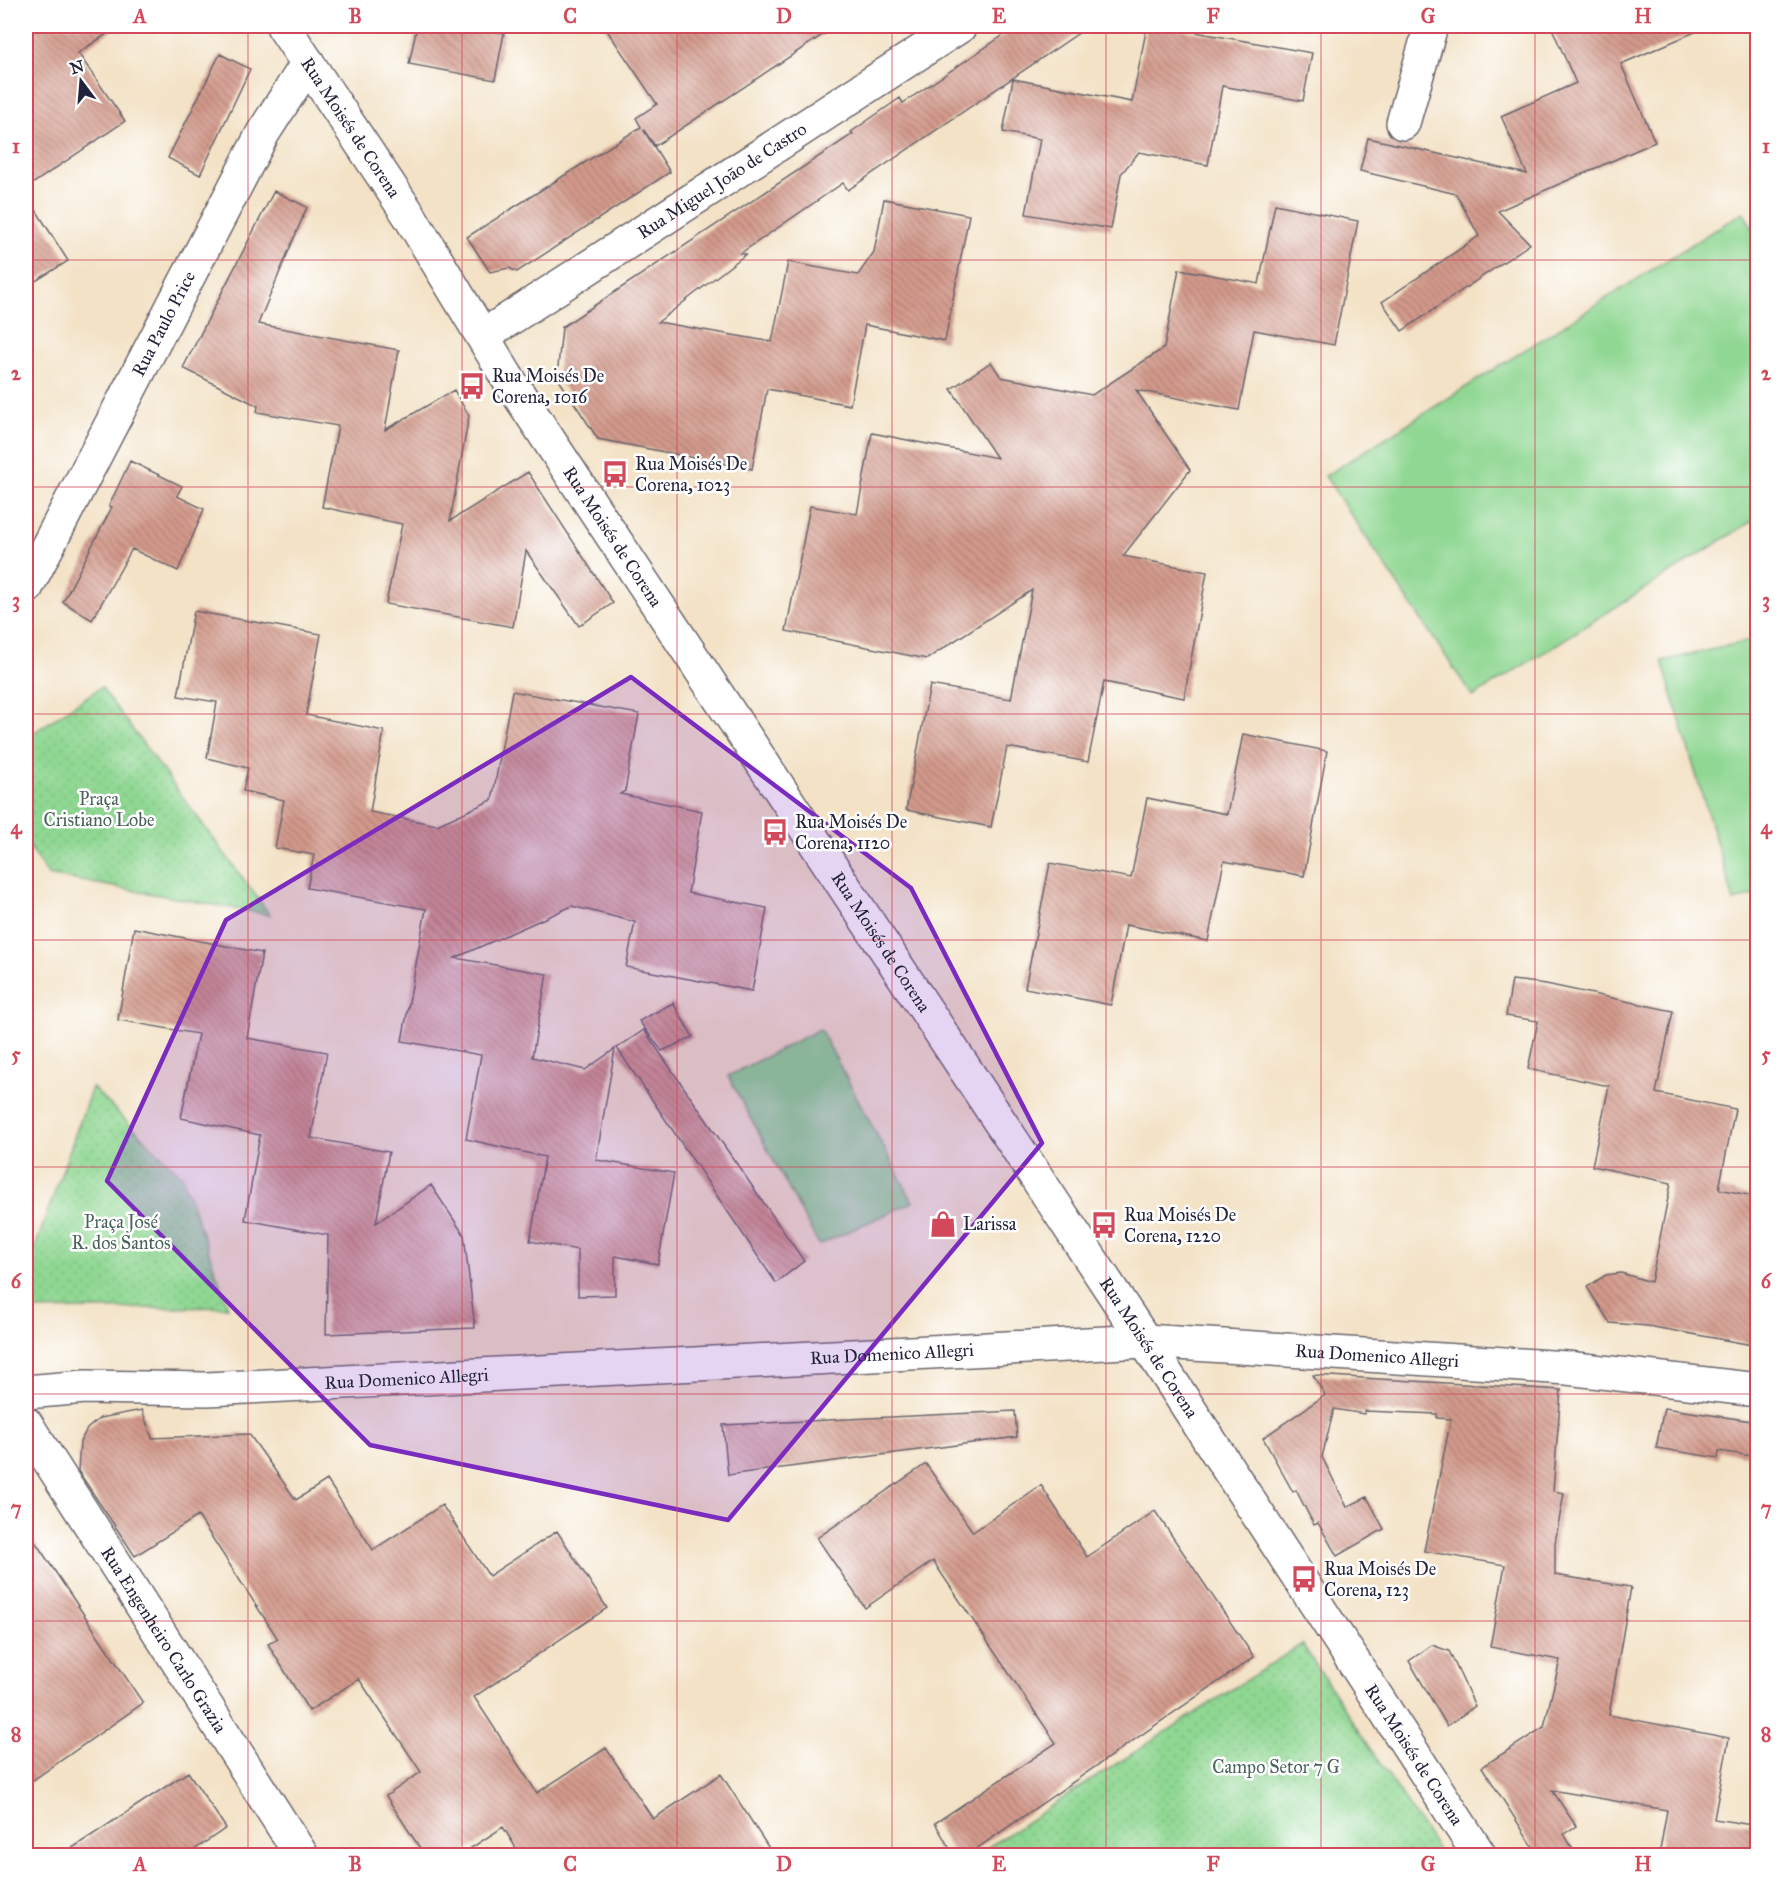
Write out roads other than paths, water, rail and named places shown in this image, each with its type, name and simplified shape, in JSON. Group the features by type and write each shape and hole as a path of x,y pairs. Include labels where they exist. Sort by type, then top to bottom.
{"street":[{"name":"Rua Moisés de Corena","path":"283,26 409,215 526,406 1145,1341 1480,1856"},
{"name":"Rua Miguel João de Castro","path":"483,336 960,26"},
{"path":"1403,123 1431,26"},
{"name":"Rua Paulo Price","path":"26,588 264,133 308,63"},
{"name":"Rua Domenico Allegri","path":"26,1392 85,1387 207,1389 1145,1341 1567,1368 1758,1390"},
{"name":"Rua Engenheiro Carlo Grazia","path":"26,1424 302,1856"}],"place":[{"name":"Rua Moisés De Corena, 1016","path":"472,386"},
{"name":"Rua Moisés De Corena, 1023","path":"615,474"},
{"name":"Rua Moisés De Corena, 1120","path":"775,832"},
{"name":"Larissa","path":"943,1224"},
{"name":"Rua Moisés De Corena, 1220","path":"1104,1225"},
{"name":"Rua Moisés De Corena, 123","path":"1304,1579"}],"park label":[{"name":"Praça Cristiano Lobe","path":"99,809"},
{"name":"Praça José R. dos Santos","path":"121,1232"},
{"name":"Campo Setor 7 G","path":"1276,1767"}]}
